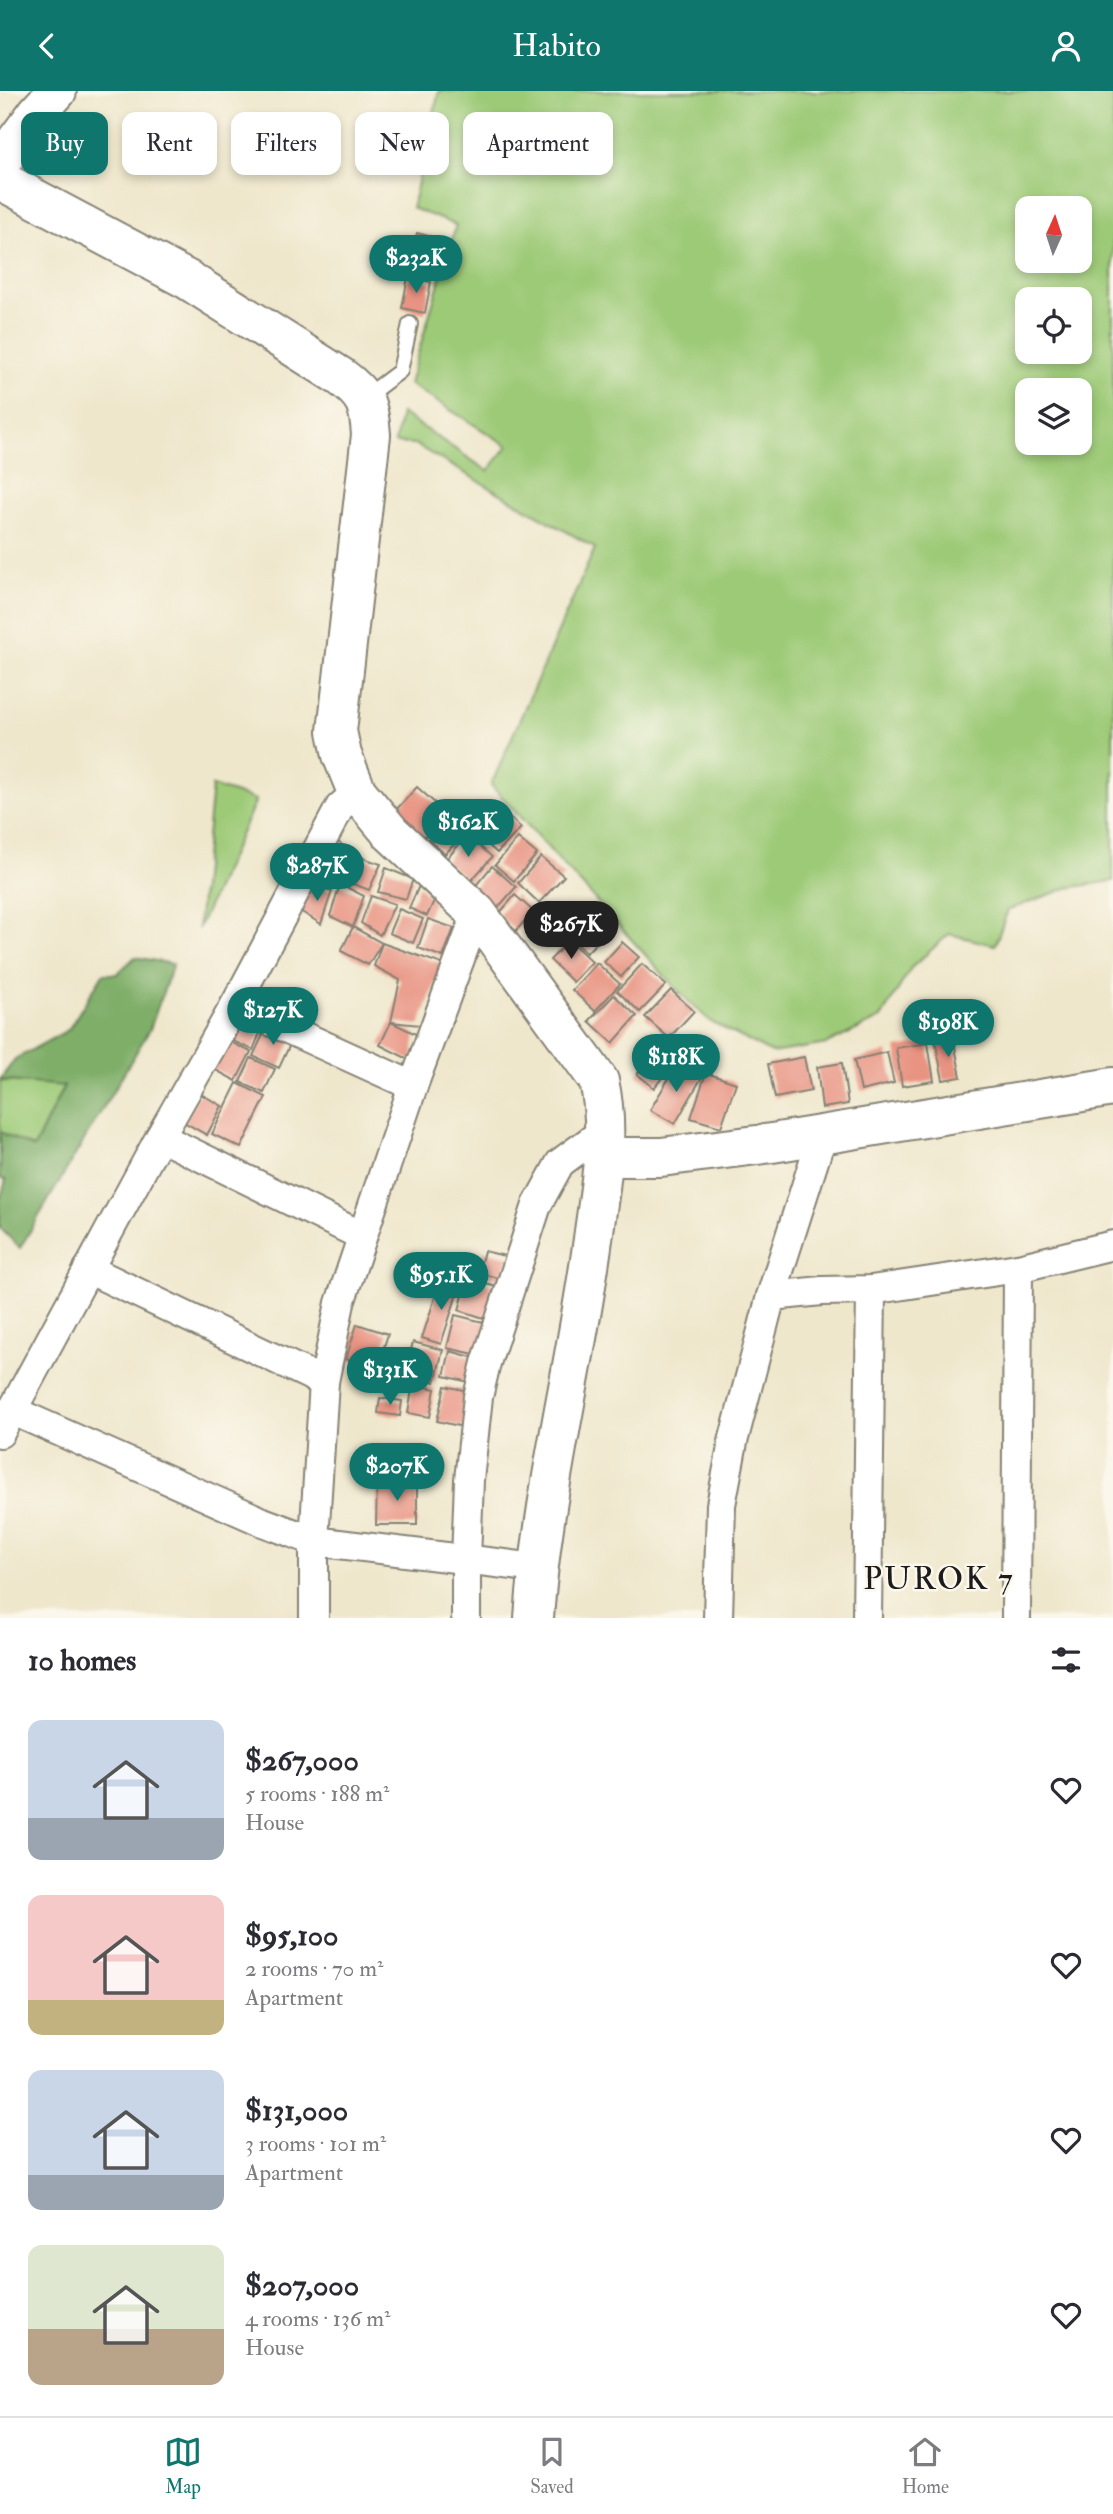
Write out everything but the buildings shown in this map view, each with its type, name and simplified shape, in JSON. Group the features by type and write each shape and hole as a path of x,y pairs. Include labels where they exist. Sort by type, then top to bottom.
{"street":[{"path":"0,163 57,91"},
{"path":"0,180 188,280 341,377 356,387 365,398 370,414 371,435 337,731 342,755 356,792 391,833 477,913 599,1081 603,1098 605,1143 587,1285 537,1568 534,1618"},
{"path":"356,792 340,807 235,1005 160,1137 6,1422 314,1541 537,1568"},
{"path":"314,1618 314,1541 324,1382 340,1303 413,1086 477,913"},
{"path":"235,1005 413,1086"},
{"path":"466,1618 466,1560 473,1433 478,1397 490,1349 537,1205 560,1163 605,1143 661,1157 822,1136 1113,1087"},
{"path":"718,1618 721,1506 733,1441 771,1296 822,1136"},
{"path":"160,1137 362,1236"},
{"path":"771,1296 871,1290 1018,1268 1113,1245"},
{"path":"1016,1618 1018,1268"},
{"path":"88,1269 324,1382"},
{"path":"867,1618 871,1290"}],"lane":[{"path":"365,398 400,371 410,324"}],"green space":[{"path":"439,91 1113,91 1113,881 1067,888 1008,910 995,945 949,934 911,968 881,1018 827,1044 772,1053 711,1022 680,993 491,785 595,548 414,444 395,443 401,413 488,471 508,446 409,384 456,225 412,208 420,175 449,175 449,112 434,112"},
{"path":"212,786 256,800 198,929"},
{"path":"135,957 173,964 150,1029 20,1248 0,1228 0,1200 6,1180 0,1178 0,1132 34,1148 64,1086 0,1080 15,1059 68,1030 103,974 117,974"},
{"path":"0,1081 64,1085 34,1148 0,1132"}],"district":[{"name":"PUROK 7","path":"939,1578"}]}
